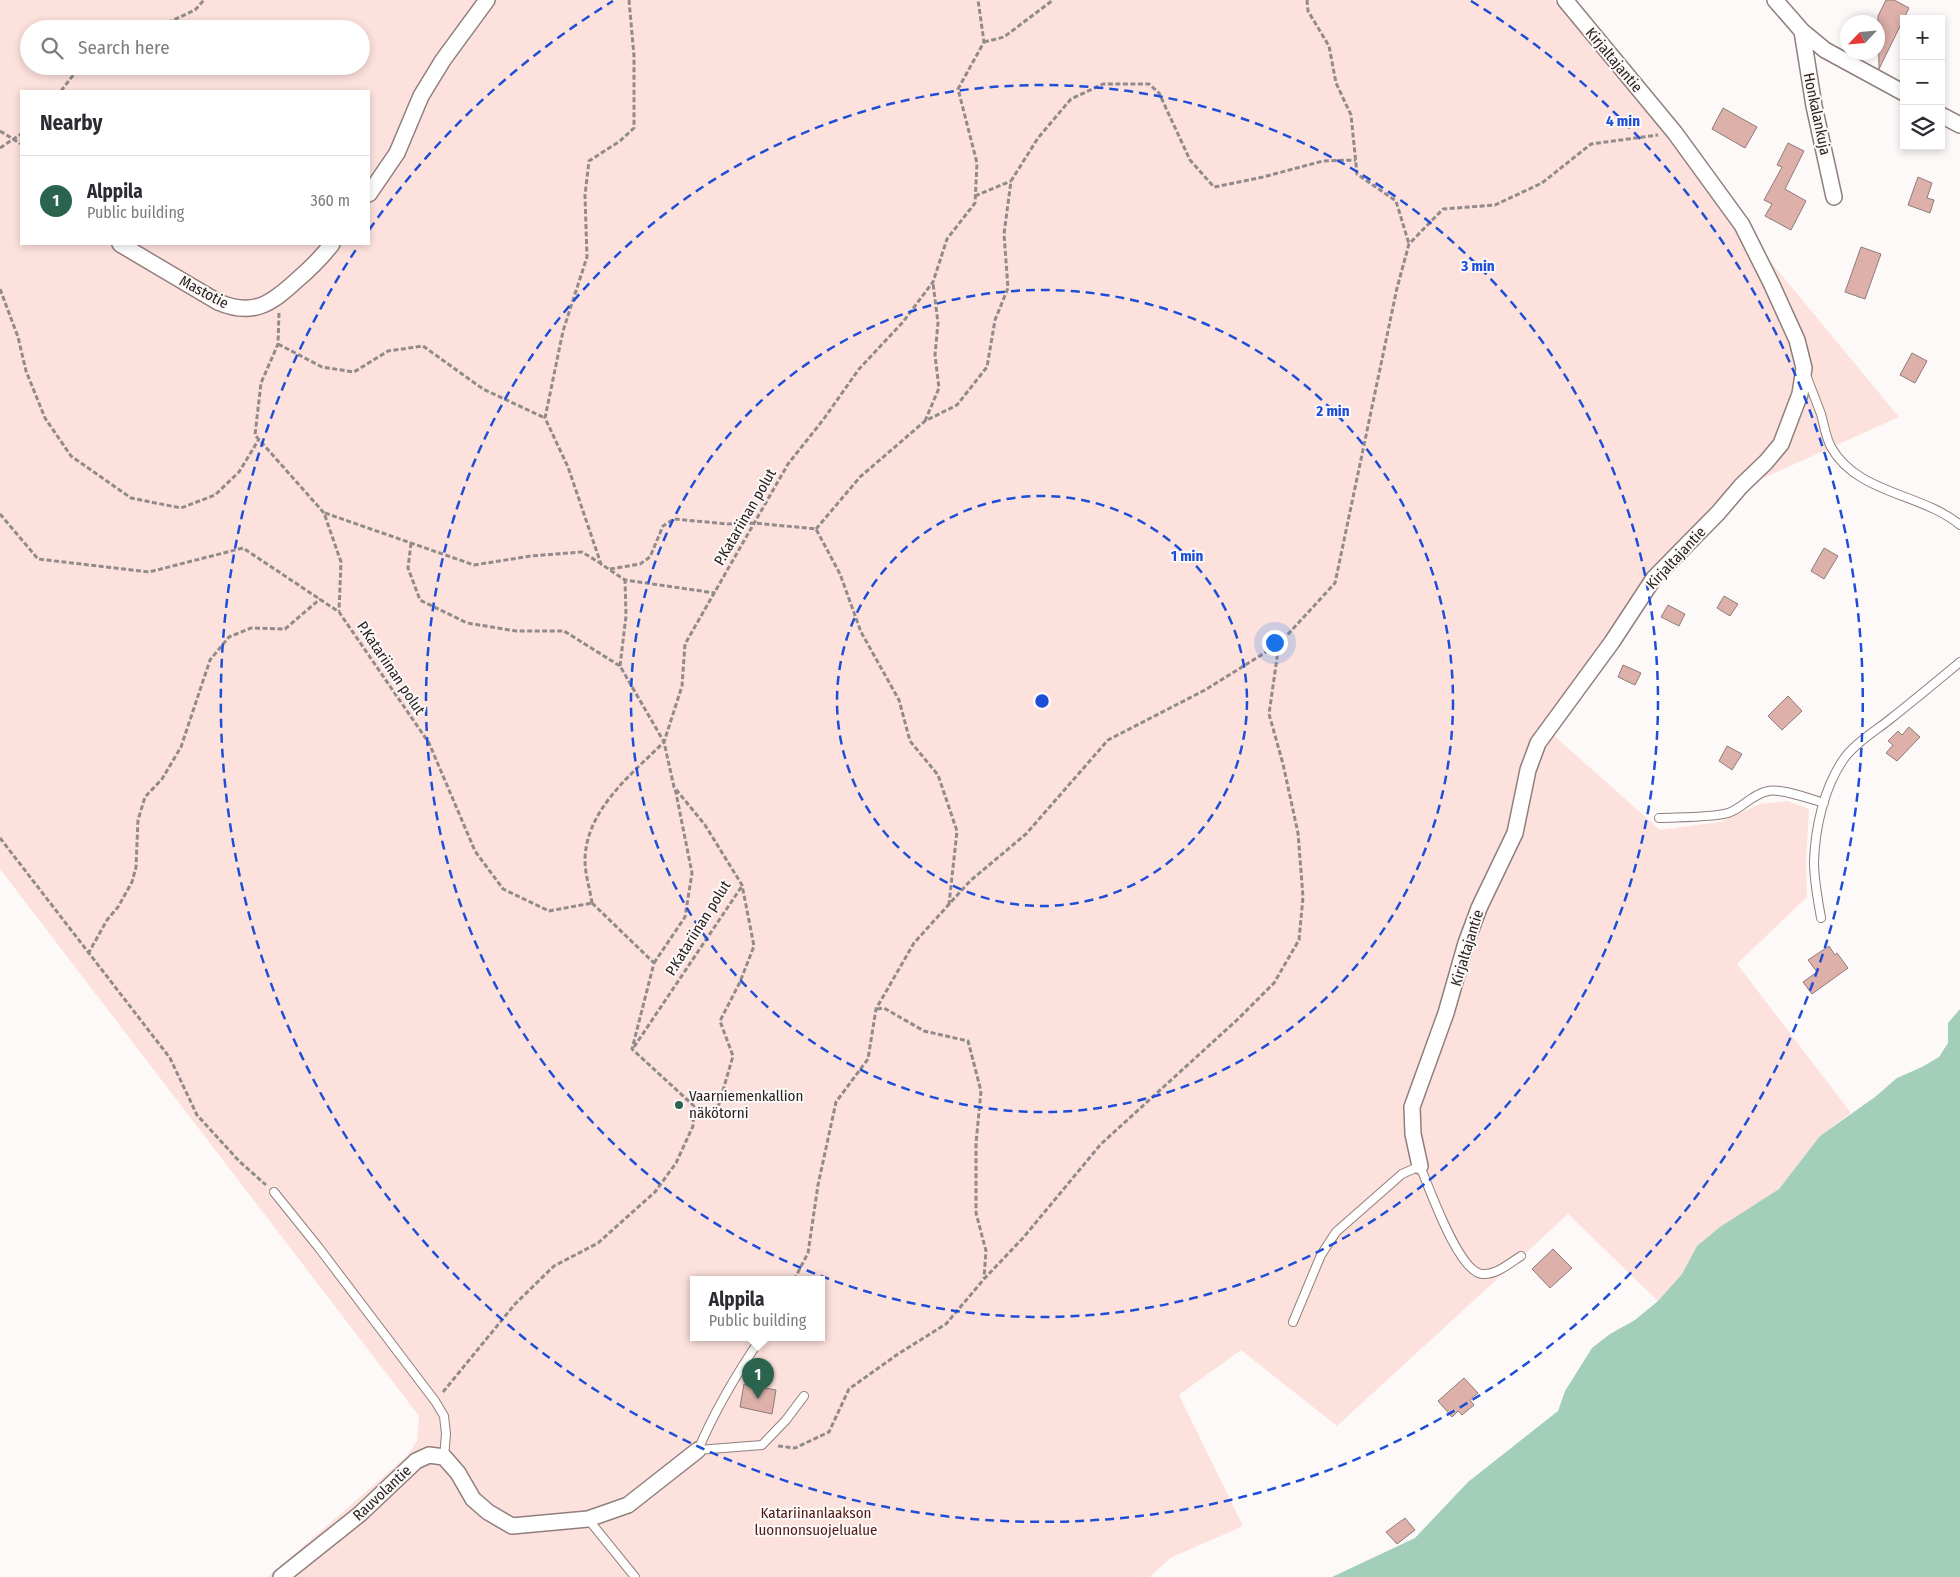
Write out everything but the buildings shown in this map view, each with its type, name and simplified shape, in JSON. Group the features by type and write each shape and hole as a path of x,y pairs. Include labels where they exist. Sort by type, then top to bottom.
{"street":[{"path":"370,193 397,153 421,96 443,60 487,0"},
{"name":"Kirjaltajantie","path":"1420,1166 1413,1134 1412,1107 1446,1013 1466,943 1476,916 1515,833 1528,770 1538,743 1612,642 1654,578 1718,513 1781,444 1800,394 1804,368 1797,340 1742,225 1675,133 1565,0"},
{"path":"1775,0 1802,31 1825,50 1900,91"},
{"name":"Honkalankuja","path":"1802,31 1814,106 1834,197"},
{"path":"1945,116 1960,125"},
{"name":"Mastotie","path":"122,245 218,302 233,308 265,305 280,296 320,260 331,245"},
{"path":"444,1457 458,1473 473,1499 488,1512 512,1526 588,1519 628,1505 698,1450"},
{"name":"Rauvolantie","path":"281,1577 360,1514 416,1460 429,1455 444,1457"}],"lane":[{"path":"1804,368 1830,446 1842,463 1859,476 1924,504 1952,518 1960,525"},
{"path":"1821,918 1814,862 1824,803 1833,779 1844,759 1863,741 1960,662"},
{"path":"1659,818 1726,814 1738,809 1754,796 1769,790 1824,803"},
{"path":"1293,1322 1321,1255 1336,1232 1402,1174 1420,1166 1456,1249 1468,1267 1481,1275 1493,1273 1521,1256"},
{"path":"274,1192 319,1248 434,1400 444,1416 446,1434 444,1457"},
{"path":"760,1341 735,1376 698,1450 762,1445 786,1420 804,1396"},
{"path":"588,1519 635,1577"}],"path":[{"path":"173,20 195,10 204,0"},
{"path":"601,564 568,467 545,418 563,331 587,257 585,196 589,161 634,128 634,56 629,0"},
{"path":"978,0 984,42 1004,37 1053,0"},
{"path":"1307,0 1308,11 1329,46 1336,83 1351,115 1357,174 1396,201 1409,244"},
{"name":"P.Katariinan polut","path":"632,1049 742,885 705,824 674,787 664,742 682,686 685,644 788,464 823,420 860,368 903,322 933,282 947,239 975,203 977,163 958,89 984,42"},
{"path":"62,90 73,75"},
{"path":"816,529 860,477 925,421 957,406 987,367 995,320 1008,288 1004,234 1011,181 1038,138 1071,99 1104,84 1149,84 1159,93 1190,160 1214,187 1263,177 1323,161 1356,160"},
{"path":"0,131 20,143"},
{"path":"796,1276 808,1253 818,1185 836,1102 868,1059 876,1009 914,942 970,881 1026,834 1108,740 1205,690 1279,644 1335,584 1397,288 1409,244 1444,210 1495,205 1542,183 1591,144 1675,133"},
{"path":"0,148 20,135"},
{"path":"975,196 1011,181"},
{"path":"925,421 939,388 935,355 938,323 933,282"},
{"path":"0,289 18,337 26,371 45,418 71,456 131,498 181,508 215,495 239,472 259,439"},
{"path":"280,296 278,344 261,382 255,435 324,513 341,562 339,612"},
{"path":"278,344 322,367 354,372 388,351 423,346 483,389 545,418"},
{"path":"324,513 474,565 531,556 582,552 625,580 715,593"},
{"name":"P.Katariinan polut","path":"0,514 38,559 148,572 243,548 339,612 429,743 475,851 503,889 550,911 592,902 654,962 632,1049"},
{"path":"609,569 640,564 650,557 663,526 674,519 728,524 755,523 816,529"},
{"path":"816,529 840,574 861,632 899,700 910,741 938,775 957,830 949,904"},
{"path":"411,542 408,568 420,600 466,622 516,630 564,632 620,666 664,742 609,798 590,830 585,860 592,902"},
{"path":"620,666 626,616 625,580"},
{"path":"88,954 107,920 118,907 132,882 136,867 138,820 146,797 162,779 181,747 210,660 230,637 251,628 285,629 320,599"},
{"path":"762,1445 795,1448 828,1432 849,1389 898,1354 946,1324 984,1279 1024,1238 1101,1144 1238,1019 1274,983 1299,940 1303,897 1298,833 1284,764 1269,714 1279,644"},
{"path":"654,962 684,917 692,873 674,787"},
{"path":"0,838 170,1058 197,1115 239,1161 274,1192"},
{"path":"632,1049 694,1106 713,1116 719,1104 734,1056 720,1021 740,982 754,946 742,885"},
{"path":"876,1009 884,1008 924,1031 968,1041 981,1091 976,1143 976,1213 986,1251 984,1279"},
{"path":"453,1381 516,1304 554,1266 598,1243 655,1192 676,1163 694,1126 694,1106"}],"green space":[{"name":"Katariinanlaakson luonnonsuojelualue","path":"0,0 1554,0 1899,417 1726,495 1654,568 1542,725 1660,830 1720,822 1760,804 1788,801 1809,809 1806,860 1807,897 1737,964 1851,1113 1820,1136 1779,1189 1697,1246 1682,1274 1658,1301 1568,1214 1337,1426 1241,1350 1179,1395 1243,1526 1170,1558 1150,1577 268,1577 407,1456 417,1441 419,1416 0,869"}],"shaded area":[{"path":"1960,1009 1960,1577 1332,1577 1415,1538 1468,1482 1558,1411 1565,1391 1592,1348 1610,1334 1635,1320 1658,1301 1682,1274 1697,1246 1720,1227 1779,1189 1820,1136 1875,1097 1897,1078 1939,1057 1948,1043 1948,1023"}],"place":[{"name":"Vaarniemenkallion näkötorni","path":"679,1105"},
{"name":"Alppila","path":"758,1399"}]}
